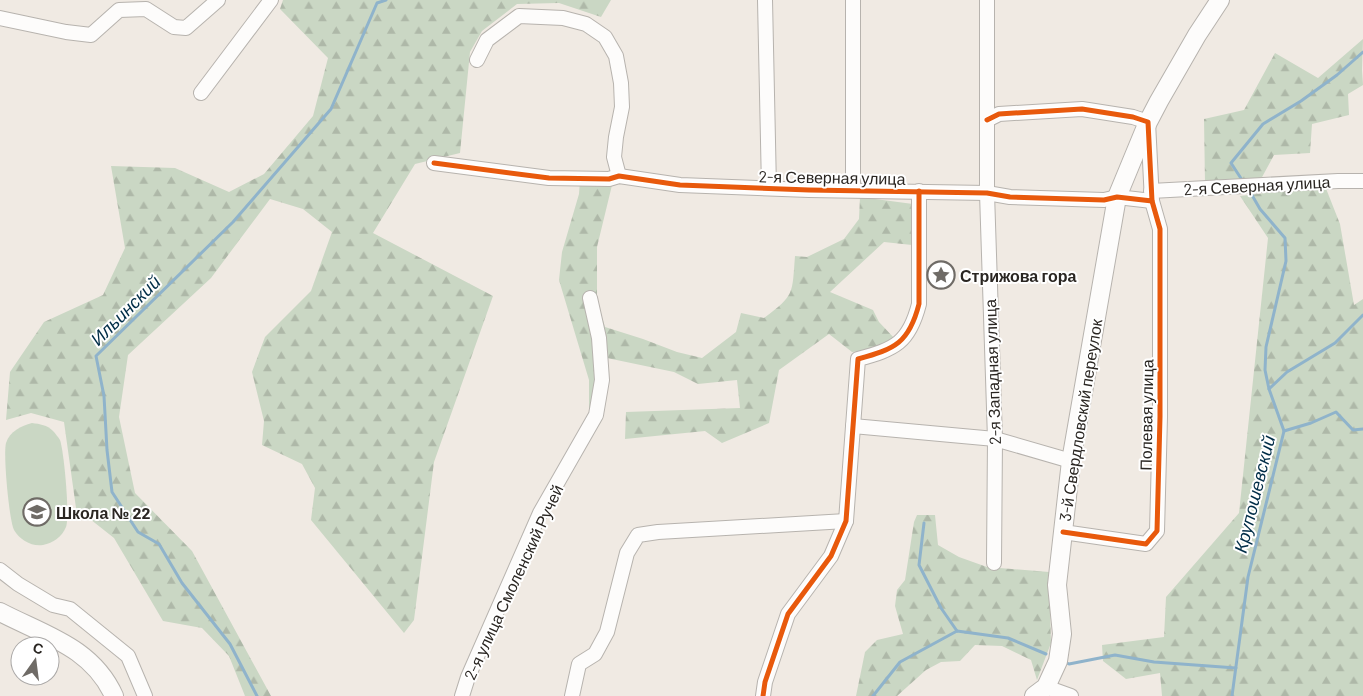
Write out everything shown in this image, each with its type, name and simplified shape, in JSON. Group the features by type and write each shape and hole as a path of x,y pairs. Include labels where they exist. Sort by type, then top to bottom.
{"main road":[{"path":"1117,197 1148,122 1220,0"},
{"name":"3-й Свердловский переулок","path":"1040,692 1058,661 1062,634 1057,585 1070,461 1117,197"},
{"path":"3,614 81,653 96,668 114,696"}],"street":[{"path":"0,18 66,32 91,34 119,10 146,10 174,27 186,28 218,0"},
{"path":"201,93 271,0"},
{"path":"765,0 769,188"},
{"path":"853,0 853,190"},
{"name":"2-я Западная улица","path":"987,0 987,193 995,439 994,563"},
{"path":"477,60 487,40 519,16 562,18 586,24 605,37 616,56 621,83 622,107 614,157 619,176"},
{"path":"987,120 999,114 1082,108 1133,117 1148,122 1152,196"},
{"name":"2-я Северная улица","path":"434,163 549,178 609,179 619,176 680,184 987,193 1010,197 1104,200 1117,197 1363,181"},
{"path":"763,696 765,682 788,614 831,556 846,521 858,359 886,351 907,335 915,319 919,304 920,191"},
{"name":"Полевая улица","path":"1063,532 1146,544 1156,531 1160,417 1160,229 1152,196"},
{"name":"2-я улица Смоленский Ручей","path":"462,696 468,677 540,513 596,415 602,380 598,338 590,298"},
{"path":"853,426 995,439 1070,461"},
{"path":"572,696 579,664 595,654 607,632 627,553 638,536 658,532 846,521"},
{"path":"0,570 18,584 53,605 70,609 128,656 145,696"},
{"path":"1040,692 1071,696"}],"green space":[{"path":"283,0 611,0 601,17 559,3 517,4 482,31 470,52 460,153 415,164 373,233 493,296 434,462 414,620 404,633 311,520 315,488 302,464 262,445 264,421 252,372 265,337 311,291 332,232 303,209 270,199 211,278 128,355 119,417 135,493 192,551 271,696 245,696 229,656 202,628 163,621 114,538 76,508 64,422 31,413 6,420 10,372 44,322 103,295 125,248 111,166 175,168 229,192 264,174 313,116 328,58 280,9"},
{"path":"1363,39 1363,85 1348,94 1349,115 1312,124 1310,153 1274,155 1261,179 1205,183 1204,119 1244,110 1275,53 1318,78"},
{"path":"580,180 613,181 597,247 597,301 605,327 677,352 702,358 736,332 741,313 764,318 782,304 790,293 792,286 795,256 807,257 844,239 859,219 860,197 913,204 912,245 884,242 830,292 873,310 879,322 895,339 874,350 852,352 829,334 779,370 769,423 722,443 705,431 625,439 626,412 740,408 737,380 698,384 674,372 607,358 604,412 589,410 589,380 559,280 562,252 579,194"},
{"path":"1325,186 1340,224 1354,305 1363,299 1363,696 1162,696 1160,673 1126,679 1103,661 1102,645 1164,637 1166,597 1239,513 1268,238 1240,196"},
{"path":"32,423 48,427 60,440 67,498 67,521 64,531 54,541 39,545 27,542 14,530 8,501 6,473 5,449 10,435 16,430"},
{"path":"917,515 935,515 938,545 959,557 987,567 1049,572 1051,643 1037,680 1031,660 1002,646 975,645 960,661 941,662 926,670 897,696 856,696 865,652 877,640 903,634 895,606 897,590 905,580 914,522"}],"waterway":[{"name":"Ильинский","path":"257,696 230,644 182,583 159,544 138,532 112,492 104,396 96,356 233,222 331,109 377,3 386,0"},
{"path":"1244,183 1231,163 1263,124 1301,101 1337,75 1363,52"},
{"path":"1249,190 1260,209 1285,238 1286,261 1266,347 1265,370 1269,389"},
{"name":"Крупошевский","path":"1232,696 1248,577 1284,431 1269,389 1287,372 1335,343 1363,315"},
{"path":"1284,431 1311,423 1336,412 1353,430 1363,429"},
{"path":"924,523 919,565 941,608 957,631"},
{"path":"873,696 900,662 957,631 1008,638 1046,654"},
{"path":"1067,663 1115,655 1154,662 1236,668"}],"cycle path":[{"path":"434,163 549,178 609,179 619,176 680,185 809,190 987,193 1010,197 1104,200 1117,197 1152,201 1148,122 1133,117 1082,109 999,114 987,120"},
{"path":"763,696 765,682 788,614 831,556 846,521 858,359 882,352 899,342 905,336 915,317 919,304 919,191"},
{"path":"1063,532 1146,544 1157,531 1160,417 1160,229 1152,201"}],"place":[{"name":"Стрижова гора","path":"941,275"},
{"name":"Школа № 22","path":"37,512"}]}
